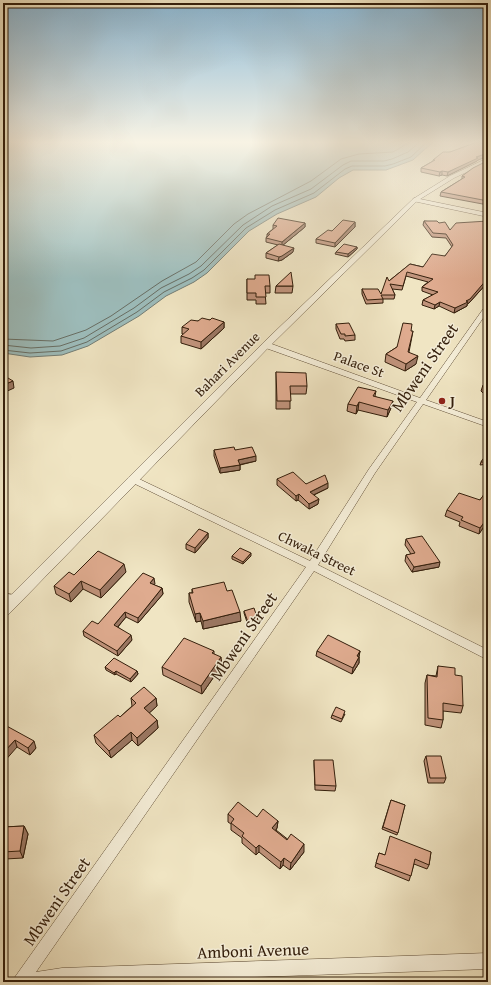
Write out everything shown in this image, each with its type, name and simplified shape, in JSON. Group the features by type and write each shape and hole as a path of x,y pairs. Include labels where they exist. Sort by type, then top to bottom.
{"street":[{"name":"Bahari Avenue","path":"3,611 266,345 414,200 436,187"},
{"path":"414,200 488,215"},
{"name":"Mbweni Street","path":"20,982 312,566 372,470 488,306"},
{"name":"Palace St","path":"266,345 488,425"},
{"name":"Chwaka Street","path":"132,479 312,566 488,655"},
{"name":"Amboni Avenue","path":"20,982 62,976 488,961"}],"lane":[{"path":"3,596 16,598"}],"water":[{"path":"3,187 328,187 316,197 277,214 249,231 207,273 194,282 166,296 139,316 88,346 62,355 30,357 3,353"}],"building":[{"path":"449,187 488,187 488,201 441,192"},
{"path":"278,218 305,223 282,242 266,238 270,234 267,234 277,226 273,225"},
{"path":"343,220 355,222 335,243 316,239 328,230 332,231"},
{"path":"424,221 437,221 439,223 445,222 450,230 456,223 488,221 488,252 485,252 488,256 488,278 470,299 466,301 468,302 455,308 440,302 435,305 423,300 438,292 422,287 433,279 407,272 403,286 390,284 395,295 381,295 383,299 367,300 362,289 378,289 381,294 387,277 389,281 410,264 423,267 432,254 445,256 453,245 446,234 433,233"},
{"path":"279,244 294,248 279,257 266,253"},
{"path":"344,244 357,247 348,254 336,252"},
{"path":"291,272 293,286 276,286"},
{"path":"255,275 269,275 270,286 265,286 266,297 256,297 256,293 247,293 247,279 255,279"},
{"path":"202,318 210,320 212,318 224,322 201,342 181,336 189,329 182,327 191,320 198,321"},
{"path":"349,323 355,335 345,336 345,334 341,334 336,324"},
{"path":"403,323 412,324 411,331 413,331 408,352 418,356 406,364 386,354 397,347"},
{"path":"276,372 306,373 307,386 290,386 291,401 277,401"},
{"path":"3,375 13,381 3,385"},
{"path":"488,384 488,390 483,385"},
{"path":"358,387 376,391 373,396 393,401 388,410 359,402 357,406 348,404"},
{"path":"234,447 235,450 252,447 256,456 238,460 240,465 220,468 214,450"},
{"path":"488,452 488,462 481,462"},
{"path":"293,472 306,484 325,475 328,483 310,492 319,499 309,504 299,494 296,496 277,479"},
{"path":"488,489 488,517 480,528 461,520 463,517 447,510 459,493 480,500"},
{"path":"199,529 208,533 195,548 186,544"},
{"path":"422,536 440,562 414,567 406,555 415,553 406,539"},
{"path":"240,548 251,553 243,562 232,556"},
{"path":"98,551 124,564 100,590 81,581 69,594 54,586 69,572 74,575"},
{"path":"143,573 154,578 150,583 162,588 138,618 125,612 114,625 131,635 117,651 83,631 92,621 98,624"},
{"path":"224,582 227,591 232,590 240,612 203,621 200,613 195,614 189,593 193,593 192,589"},
{"path":"254,608 258,620 248,622 244,611"},
{"path":"328,635 360,651 357,656 359,657 353,668 317,651"},
{"path":"184,638 214,651 212,653 221,657 201,686 162,667"},
{"path":"114,658 137,671 130,679 116,671 114,673 105,667"},
{"path":"438,666 455,668 455,675 462,676 463,706 443,703 443,720 428,718 427,675 437,677"},
{"path":"144,687 156,698 144,708 157,720 137,738 131,732 109,751 94,735 118,715 120,717 136,703 131,698"},
{"path":"336,707 345,711 342,719 332,715"},
{"path":"3,724 34,741 28,748 15,740 3,753"},
{"path":"426,756 441,756 446,778 430,778"},
{"path":"314,760 333,760 336,786 315,785"},
{"path":"391,800 405,805 398,833 383,827"},
{"path":"238,802 257,817 263,809 278,821 272,828 287,840 291,834 304,844 291,863 284,858 281,862 259,845 256,848 242,836 244,833 231,823 234,819 228,814"},
{"path":"24,826 20,851 3,852 3,827"},
{"path":"390,836 431,852 429,865 415,859 411,876 376,863 379,853 385,855"}],"place":[{"name":"J","path":"442,401"}]}
